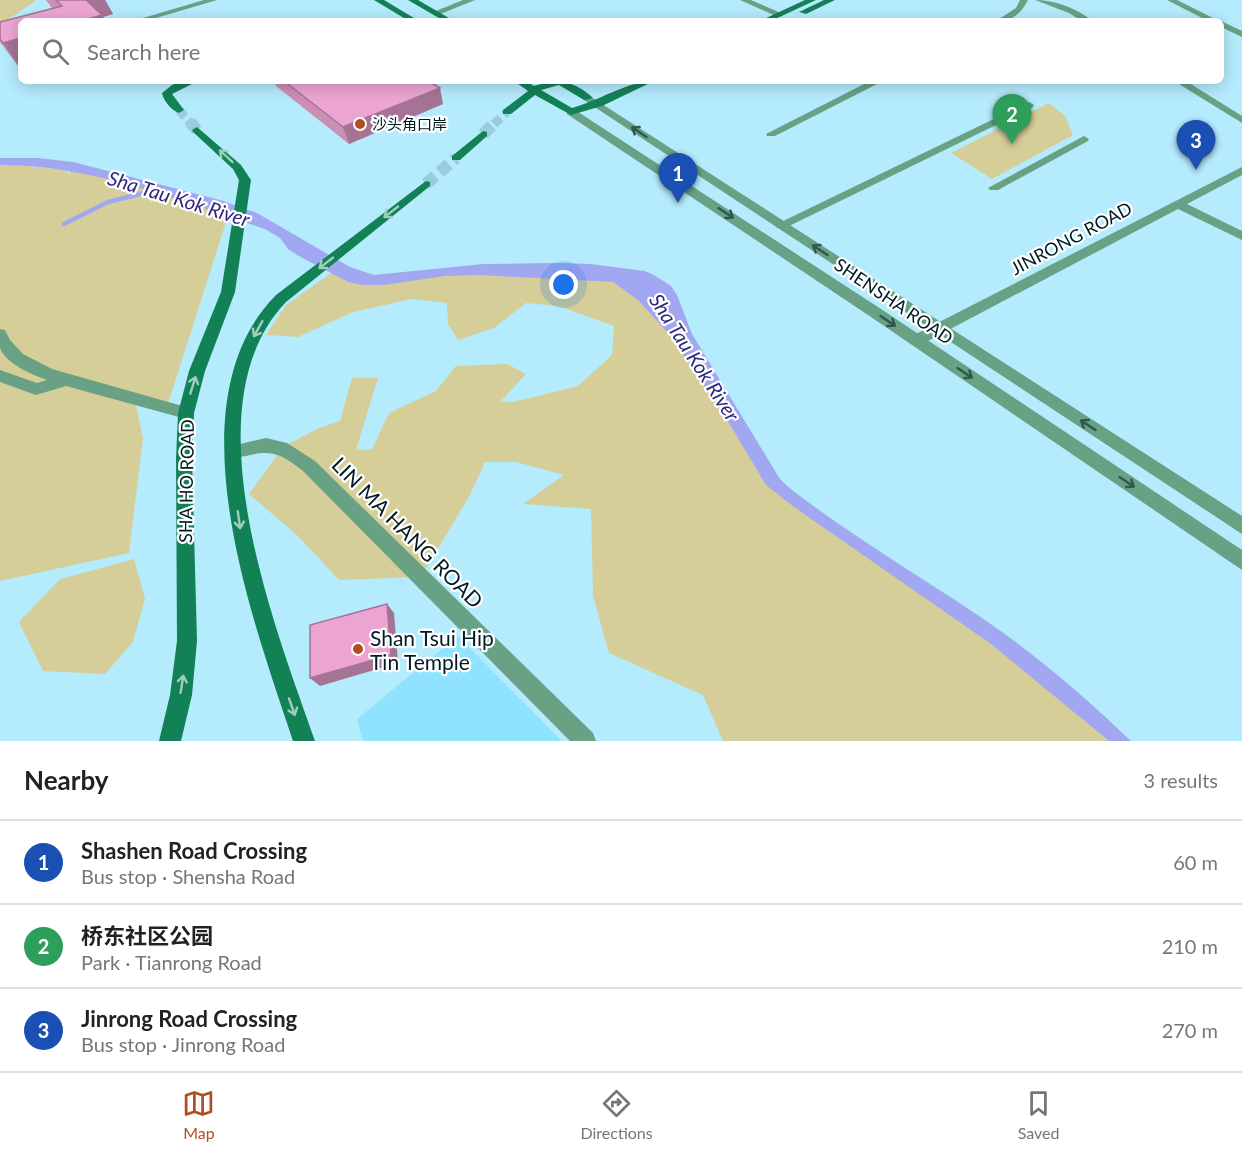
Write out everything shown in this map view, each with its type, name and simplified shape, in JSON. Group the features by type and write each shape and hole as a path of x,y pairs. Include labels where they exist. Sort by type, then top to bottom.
{"main road":[{"path":"378,0 410,18"},
{"path":"412,0 432,16 439,18"},
{"path":"781,18 812,0"},
{"path":"781,18 831,0"},
{"path":"179,110 167,93 184,84"},
{"name":"SHENSHA ROAD","path":"524,84 571,112"},
{"path":"507,112 535,90 548,84"},
{"name":"SHENSHA ROAD","path":"564,84 593,101"},
{"path":"571,112 623,84"},
{"path":"593,101 641,84"},
{"name":"SHA HO ROAD","path":"170,741 177,717 187,641 184,459 186,413 197,371 228,292 245,187 243,174 237,166 197,130"},
{"path":"456,158 483,134"},
{"path":"304,741 250,573 240,527 233,452 235,400 245,357 266,315 296,286 426,184"}],"street":[{"path":"148,18 213,0"},
{"path":"432,16 471,0"},
{"path":"744,0 781,18"},
{"path":"1005,18 1019,10 1024,0"},
{"path":"1039,0 1072,11 1083,18"},
{"path":"1175,2 1201,0"},
{"path":"1175,2 1209,18"},
{"path":"1224,25 1242,34"},
{"path":"771,134 872,84"},
{"path":"1184,84 1242,120"},
{"name":"SHENSHA ROAD","path":"593,101 1242,526"},
{"path":"781,225 1029,105"},
{"name":"SHENSHA ROAD","path":"571,112 917,340 1242,561"},
{"path":"994,188 1084,139"},
{"name":"JINRONG ROAD","path":"917,340 1242,170"},
{"path":"1178,204 1242,236"},
{"path":"0,334 10,351 42,373 186,413"},
{"path":"0,376 36,389 66,380"},
{"name":"LIN MA HANG ROAD","path":"233,452 268,444 283,447 309,465 585,741"}],"shaded area":[{"path":"0,0 35,0 35,1 0,25"},
{"path":"1049,103 1065,116 1073,135 992,179 951,153"},
{"path":"0,163 65,170 70,175 70,171 76,167 225,208 226,222 167,407 135,401 143,438 129,553 0,581"},
{"path":"591,264 649,273 695,353 782,487 989,633 1109,741 723,741 703,695 609,653 593,596 591,509 523,504 564,475 516,462 485,462 470,495 421,577 339,580 297,535 249,494 283,447 319,428 340,421 352,378 378,378 356,450 372,449 389,413 436,391 456,366 507,364 526,374 501,401 513,402 578,386 612,355 614,326 558,306 526,303 494,328 458,340 448,324 447,303 412,299 353,312 298,337 266,335 286,305 331,273 375,275 479,265"},
{"path":"134,559 145,599 133,642 105,674 43,671 19,622 60,579"},
{"path":"458,636 562,741 363,741 357,719"}],"water":[{"name":"Sha Tau Kok River","path":"0,158 38,158 73,162 220,200 257,213 350,267 374,275 483,264 556,263 590,264 645,271 654,275 671,286 677,295 692,334 780,479 787,486 864,541 1013,640 1065,681 1131,741 1109,741 991,644 794,507 766,485 723,413 670,335 638,300 613,282 478,275 445,276 384,285 362,285 348,282 297,255 288,249 280,238 265,229 134,186 66,171 33,166 0,165"}],"building":[{"path":"56,0 86,0 102,15 92,18 18,18 18,39 3,43 0,39 0,22 62,6"},
{"path":"288,84 433,84 440,88 343,127"},
{"name":"Shan Tsui Hip Tin Temple","path":"387,604 391,655 310,678 310,625"}],"waterway":[{"name":"Sha Tau Kok River","path":"64,224 108,202 156,190"}],"tunnel":[{"path":"179,110 191,124"},
{"path":"494,124 507,112"},
{"path":"190,122 197,130"},
{"path":"483,134 496,122"},
{"path":"426,184 456,158"}],"place":[{"name":"沙头角口岸","path":"360,124"},
{"name":"桥东社区公园","path":"1012,144"},
{"name":"Jinrong Road Crossing","path":"1196,170"},
{"name":"Shashen Road Crossing","path":"678,203"},
{"name":"Shan Tsui Hip Tin Temple","path":"358,649"}]}
